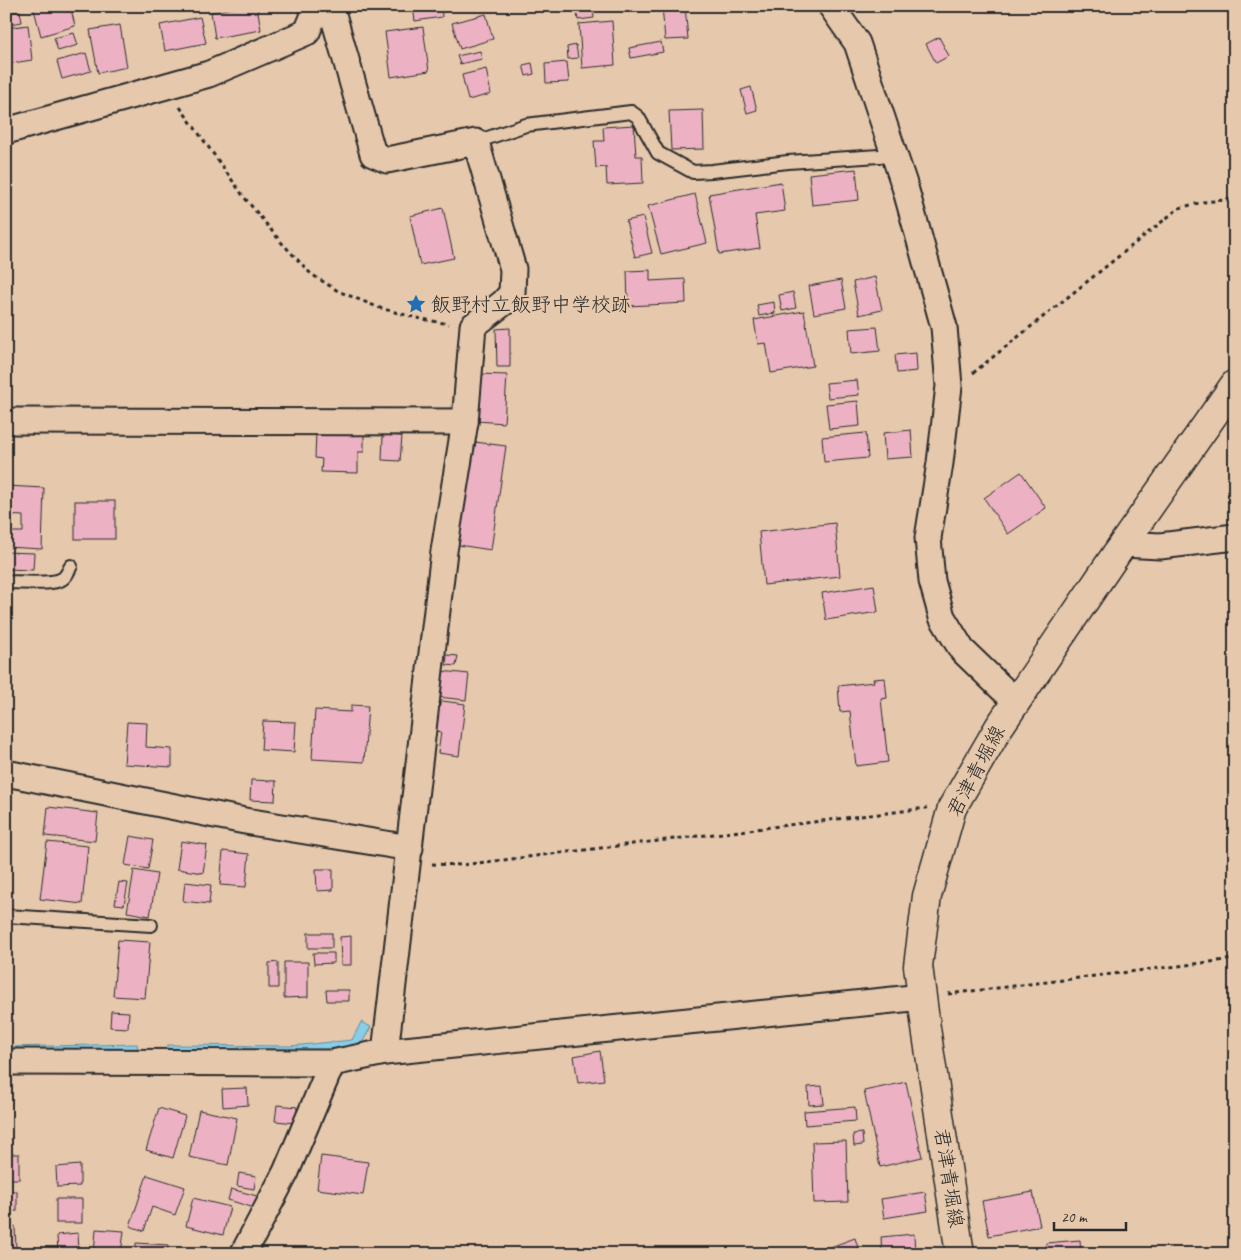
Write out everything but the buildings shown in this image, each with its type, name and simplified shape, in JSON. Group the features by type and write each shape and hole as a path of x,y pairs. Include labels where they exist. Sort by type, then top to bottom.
{"main road":[{"name":"君津青堀線","path":"960,1254 918,966 927,896 952,808 999,727 1123,544 1235,384"}],"street":[{"path":"831,6 857,43 908,195 944,328 949,386 940,464 928,538 932,581 942,617 962,650 1016,702"},
{"path":"6,131 208,74 307,32 327,10"},
{"path":"327,10 373,154 387,160 476,142 513,269 512,293 503,303 472,326 465,422 444,551 385,1052"},
{"path":"6,422 465,422"},
{"path":"1123,544 1160,546 1235,537"},
{"path":"6,772 409,856"},
{"path":"6,1062 332,1063 385,1052 922,997"},
{"path":"243,1254 286,1172 332,1063"}],"lane":[{"path":"476,142 526,125 631,112 638,117 658,153 693,172 788,162 894,155"},
{"path":"6,582 36,583 60,581 66,576 71,566"},
{"path":"6,916 150,925"}],"path":[{"path":"162,87 192,122 244,197 281,242 312,274 338,291 380,308 447,324 472,326"},
{"path":"949,386 968,377 1179,208 1203,202 1235,200"},
{"path":"409,856 462,866 938,807 956,802"},
{"path":"922,997 1235,959"}],"water":[{"path":"361,1022 371,1027 359,1048 296,1055 167,1056 167,1045 291,1046 352,1040"},
{"path":"137,1044 139,1057 6,1057 6,1047"}],"place":[{"name":"飯野村立飯野中学校跡","path":"416,304"}]}
